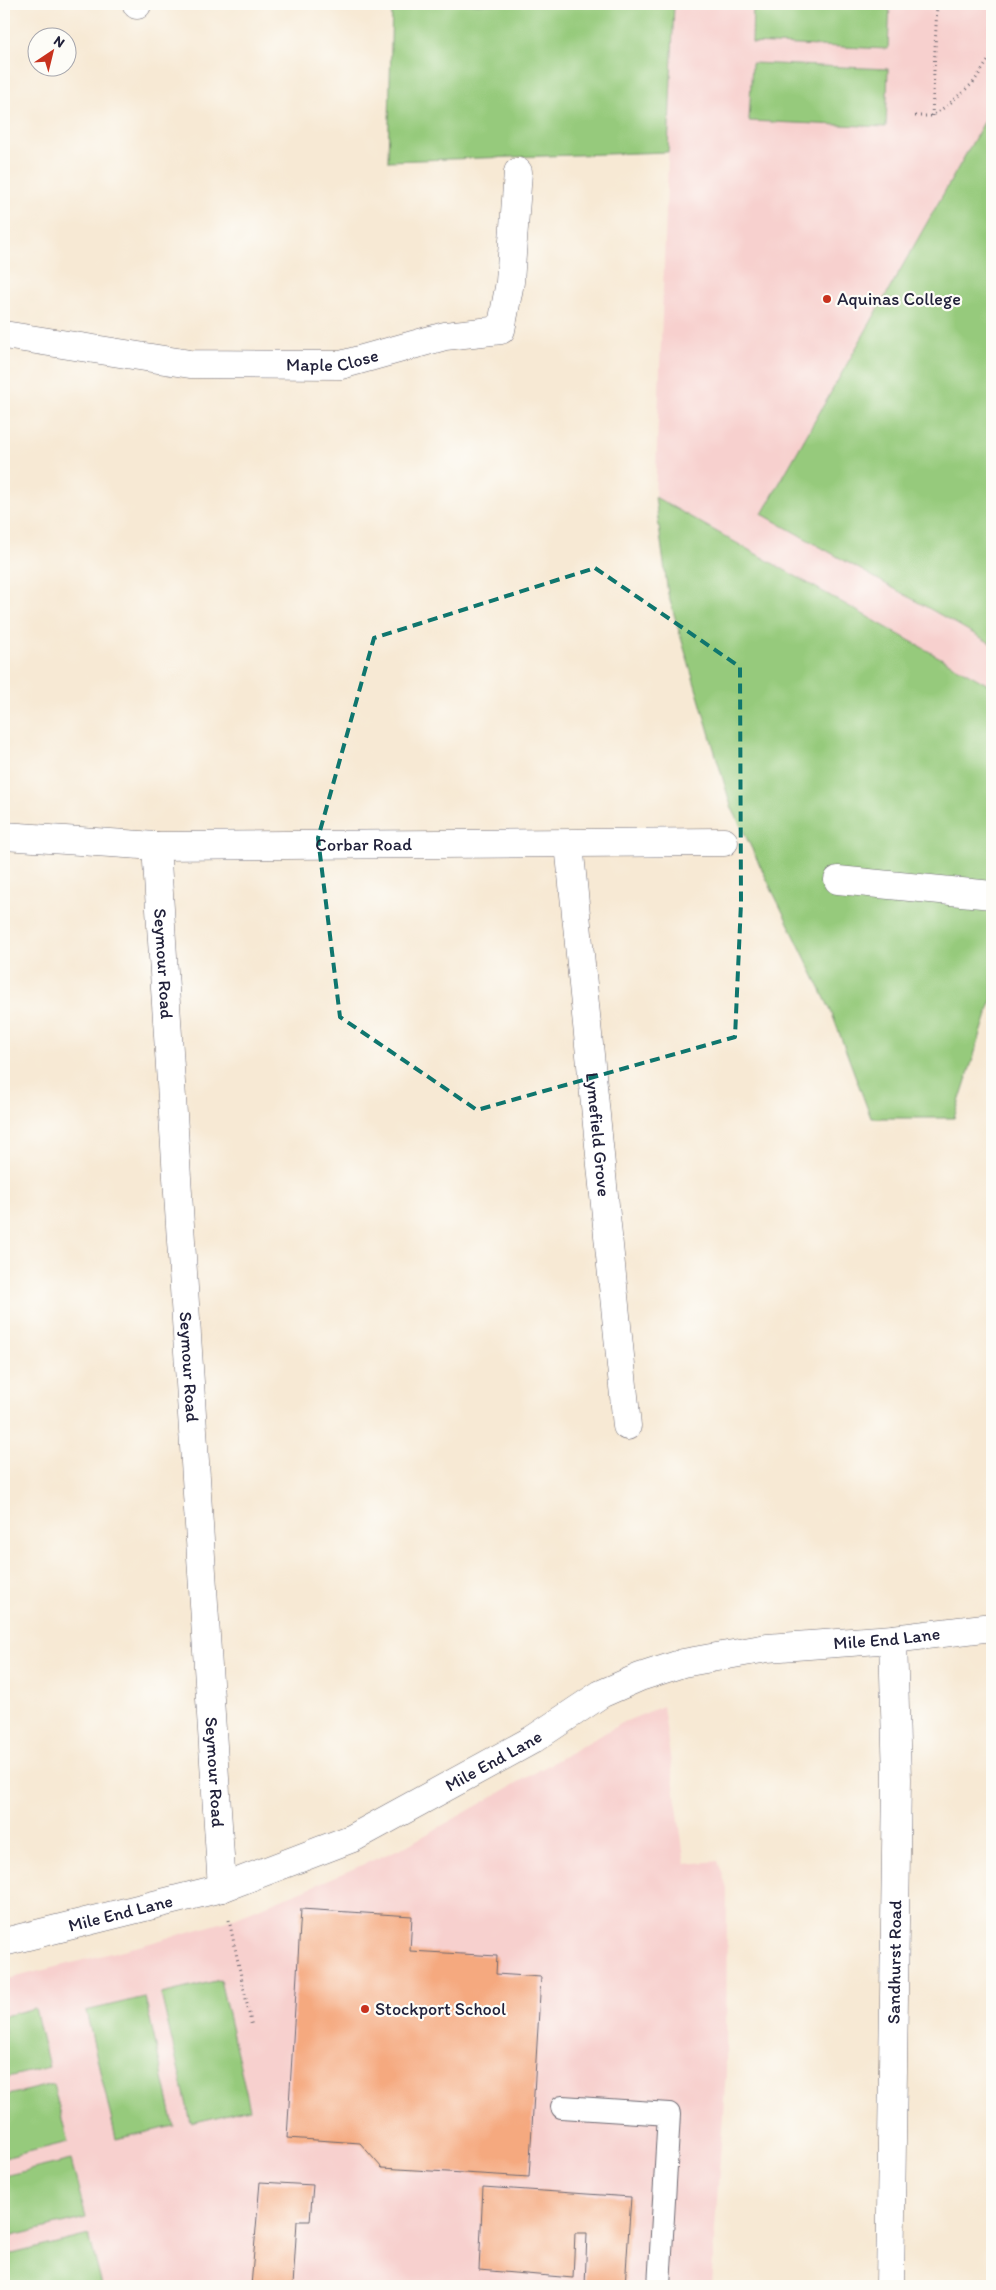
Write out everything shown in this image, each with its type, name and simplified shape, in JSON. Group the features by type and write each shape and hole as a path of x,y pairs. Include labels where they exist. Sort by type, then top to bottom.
{"street":[{"name":"Maple Close","path":"4,335 190,364 341,365 445,336 501,330 510,282 518,172"},
{"name":"Corbar Road","path":"4,836 156,846 724,842"},
{"name":"Lymefield Grove","path":"569,844 627,1426"},
{"name":"Seymour Road","path":"156,846 222,1888"},
{"path":"838,880 992,895"},
{"name":"Mile End Lane","path":"4,1942 222,1888 353,1838 532,1740 602,1694 640,1677 683,1663 767,1648 992,1628"},
{"name":"Sandhurst Road","path":"890,2286 897,1779 893,1638"}],"lane":[{"path":"562,2107 669,2114 660,2286"}],"path":[{"path":"932,116 937,4"},
{"path":"915,116 932,116 973,82 992,55"},
{"path":"222,1888 252,2027"}],"highlighted area":[{"path":"595,568 740,667 741,903 735,1037 477,1110 340,1017 318,838 374,638"}],"shaded area":[{"name":"Aquinas College","path":"674,4 992,4 992,687 655,497"},
{"name":"Stockport School","path":"663,1706 685,1864 718,1861 727,1888 726,2072 711,2286 4,2286 4,1980 143,1945 224,1922 304,1890 406,1846 624,1722"}],"green space":[{"path":"392,4 674,4 668,152 388,161"},
{"path":"753,4 890,4 888,49 752,43"},
{"path":"752,63 888,69 886,127 749,121"},
{"path":"992,108 992,644 762,514"},
{"path":"655,497 992,687 992,999 954,1118 871,1118 831,1011 731,806 668,594"},
{"path":"220,1980 250,2109 191,2123 161,1994"},
{"path":"145,1997 174,2126 116,2139 86,2011"},
{"path":"35,2008 49,2067 4,2078 4,2016"},
{"path":"53,2084 68,2142 4,2158 4,2096"},
{"path":"71,2160 86,2218 4,2238 4,2176"},
{"path":"89,2235 102,2286 4,2286 4,2256"}],"building":[{"path":"301,1909 412,1916 410,1951 497,1956 496,1974 541,1977 529,2177 382,2168 360,2143 287,2138"},
{"path":"260,2182 313,2185 310,2221 297,2221 293,2286 251,2286"},
{"path":"483,2187 631,2197 625,2286 585,2286 587,2233 575,2233 573,2278 479,2270"}],"place":[{"name":"Aquinas College","path":"827,299"},
{"name":"Stockport School","path":"365,2009"}]}
